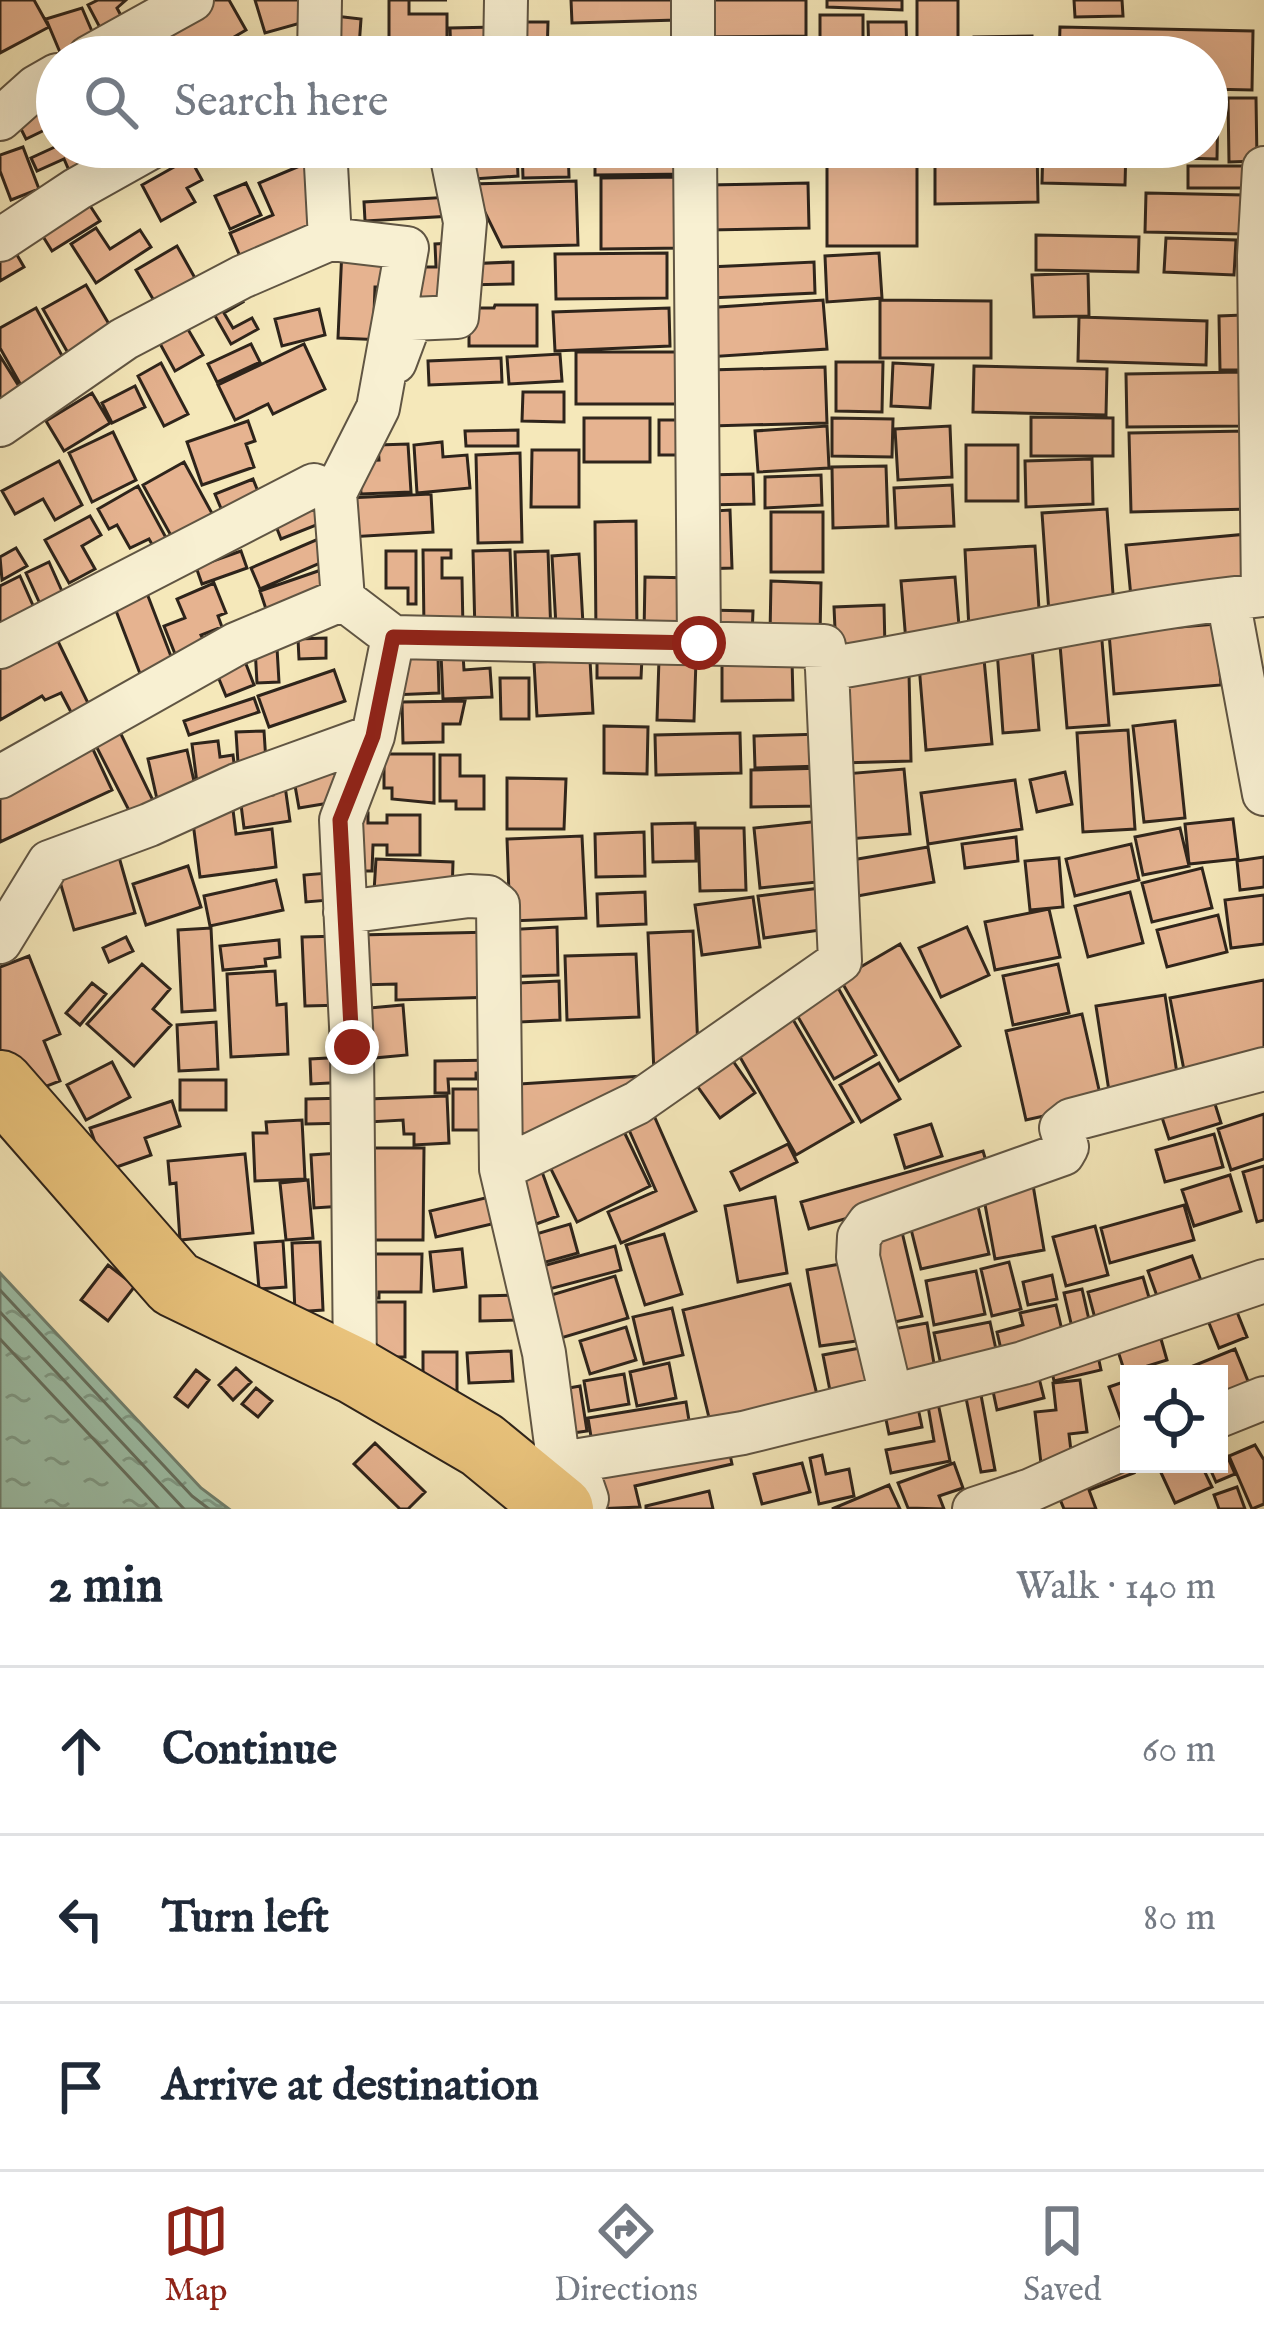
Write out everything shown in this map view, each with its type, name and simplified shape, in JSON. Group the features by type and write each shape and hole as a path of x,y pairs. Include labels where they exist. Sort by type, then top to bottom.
{"highway":[{"path":"0,1084 176,1284 355,1371 482,1445 560,1509"}],"street":[{"path":"127,36 192,0"},
{"path":"318,36 320,0"},
{"path":"505,36 506,0"},
{"path":"693,0 693,36"},
{"path":"0,118 36,86"},
{"path":"0,240 114,168"},
{"path":"326,168 330,239"},
{"path":"454,168 465,222 457,317 411,319 378,408 335,493 344,598 393,637 824,646 827,669 840,961 637,1102 501,1169"},
{"path":"695,168 699,643"},
{"path":"1264,169 1252,596 1264,794"},
{"path":"0,425 124,339 242,277 330,239 407,248 378,408"},
{"path":"0,647 314,484 335,493"},
{"path":"827,669 964,647 1089,618 1252,596"},
{"path":"0,777 236,644 344,598"},
{"path":"355,1371 352,1047 340,820 373,736 393,637"},
{"path":"0,942 49,862 237,785 373,736"},
{"path":"345,912 469,896 488,897 498,905 501,1169 544,1353 559,1467 580,1509"},
{"path":"891,1395 858,1257 859,1237 869,1222 1064,1154 1067,1147 1060,1128 1071,1120 1264,1069"},
{"path":"590,1509 574,1461 743,1432 1023,1364 1264,1281"},
{"path":"1228,1412 1264,1398"},
{"path":"974,1509 1031,1490 1120,1450"}],"water":[{"path":"0,1273 201,1488 229,1509 0,1509"}],"building":[{"path":"0,0 34,0 49,27 0,53"},
{"path":"98,0 126,0 117,8 128,29 104,36 88,5"},
{"path":"201,0 229,0 246,30 236,36 155,36 151,29"},
{"path":"255,0 309,0 315,19 265,33"},
{"path":"389,0 409,0 409,14 447,14 447,36 389,36"},
{"path":"571,0 676,0 677,20 572,23"},
{"path":"701,0 806,0 806,36 701,36"},
{"path":"827,0 902,0 902,10 827,7"},
{"path":"917,0 958,0 958,36 917,36"},
{"path":"1074,0 1122,0 1123,16 1075,17"},
{"path":"82,8 94,36 53,36 46,19"},
{"path":"820,15 863,15 863,36 820,36"},
{"path":"335,16 361,19 360,36 334,36"},
{"path":"511,22 548,22 548,36 511,36"},
{"path":"868,22 906,22 906,36 868,36"},
{"path":"496,27 496,36 450,36 450,28"},
{"path":"1060,27 1253,31 1252,90 1228,89 1228,36 1060,36"},
{"path":"36,97 36,134 26,139 11,109"},
{"path":"1228,98 1256,98 1257,161 1229,162"},
{"path":"23,147 39,189 11,200 0,171 0,155"},
{"path":"1253,166 1253,188 1188,188 1188,168"},
{"path":"68,168 104,168 74,182"},
{"path":"172,168 195,168 202,180 187,188 195,202 161,221 142,185"},
{"path":"295,168 321,168 323,230 245,268 230,233 273,215 259,183"},
{"path":"457,168 518,168 518,176 458,180"},
{"path":"523,168 569,168 569,177 523,178"},
{"path":"595,168 693,168 693,174 595,175"},
{"path":"827,168 917,168 917,246 827,246"},
{"path":"935,168 1037,168 1038,202 935,204"},
{"path":"1042,168 1125,168 1125,185 1042,183"},
{"path":"684,177 685,248 601,249 601,178"},
{"path":"576,181 578,245 502,247 471,184"},
{"path":"246,183 261,215 230,229 215,196"},
{"path":"808,183 809,228 709,230 708,185"},
{"path":"81,192 100,221 52,251 34,222"},
{"path":"1146,193 1244,195 1244,234 1145,232"},
{"path":"451,197 452,216 365,221 364,202"},
{"path":"96,228 110,249 140,230 151,247 96,283 71,244"},
{"path":"1036,235 1139,237 1138,272 1036,270"},
{"path":"1166,238 1236,240 1234,275 1164,272"},
{"path":"10,243 24,267 0,281 0,248"},
{"path":"452,243 455,302 419,304 417,267 436,267 435,244"},
{"path":"177,246 200,287 160,311 136,270"},
{"path":"342,249 398,253 387,287 375,287 374,314 384,340 338,338"},
{"path":"667,253 667,298 556,299 555,254"},
{"path":"879,253 882,298 827,302 825,256"},
{"path":"513,262 513,284 465,285 465,264"},
{"path":"814,262 815,293 710,298 709,267"},
{"path":"1088,273 1089,316 1034,317 1032,275"},
{"path":"86,285 116,336 72,360 43,309"},
{"path":"233,285 243,302 224,313 233,328 252,318 258,329 231,344 206,300"},
{"path":"823,300 827,349 707,357 704,308"},
{"path":"880,300 991,301 991,358 880,358"},
{"path":"537,305 537,346 469,346 469,308"},
{"path":"36,308 66,363 22,387 0,348 0,328"},
{"path":"669,308 670,346 555,351 553,312"},
{"path":"319,309 325,335 282,346 275,319"},
{"path":"179,314 203,355 175,371 152,329"},
{"path":"1243,315 1244,370 1220,370 1219,316"},
{"path":"1079,317 1207,321 1206,365 1078,361"},
{"path":"251,344 260,362 217,382 208,364"},
{"path":"304,344 325,389 273,414 268,404 235,420 218,385"},
{"path":"576,352 679,352 679,404 576,404"},
{"path":"560,354 562,381 509,384 507,357"},
{"path":"0,356 20,388 0,401"},
{"path":"501,358 502,382 429,385 428,361"},
{"path":"836,362 883,362 882,412 836,411"},
{"path":"161,363 188,414 164,426 138,376"},
{"path":"893,363 933,365 930,408 891,406"},
{"path":"974,366 1107,369 1106,415 973,412"},
{"path":"825,367 827,423 710,426 709,370"},
{"path":"1242,372 1243,426 1127,427 1126,374"},
{"path":"135,386 145,407 112,423 102,403"},
{"path":"523,392 564,392 564,422 522,421"},
{"path":"92,393 110,423 64,451 46,421"},
{"path":"1031,417 1113,418 1113,456 1031,456"},
{"path":"584,418 650,418 650,462 584,462"},
{"path":"832,418 893,419 892,457 832,456"},
{"path":"659,420 687,420 688,455 659,455"},
{"path":"248,421 255,441 246,444 254,467 202,485 187,442"},
{"path":"827,426 829,468 758,472 755,431"},
{"path":"950,426 952,477 898,480 895,429"},
{"path":"518,430 518,446 466,446 465,431"},
{"path":"1248,431 1250,509 1131,512 1129,433"},
{"path":"113,432 136,480 92,502 69,453"},
{"path":"442,442 443,457 467,455 470,488 417,493 414,445"},
{"path":"408,444 411,492 361,494 359,461 379,460 378,445"},
{"path":"966,445 1018,445 1018,501 966,501"},
{"path":"532,450 579,450 579,507 531,507"},
{"path":"520,453 522,542 478,543 476,455"},
{"path":"1092,459 1093,504 1026,507 1025,461"},
{"path":"59,461 82,505 55,520 43,499 15,514 2,491"},
{"path":"184,462 220,528 179,550 143,485"},
{"path":"886,466 888,526 833,528 832,467"},
{"path":"753,474 754,504 704,505 703,475"},
{"path":"821,475 822,505 765,508 765,477"},
{"path":"253,479 263,504 225,518 215,494"},
{"path":"952,485 954,526 896,528 894,488"},
{"path":"138,486 171,547 158,555 149,539 130,548 117,525 109,529 98,509"},
{"path":"319,494 329,520 281,539 271,513"},
{"path":"431,494 433,532 349,537 347,498"},
{"path":"1107,509 1114,608 1049,613 1042,513"},
{"path":"730,510 732,568 701,569 699,512"},
{"path":"771,512 823,512 823,572 771,572"},
{"path":"90,516 101,535 82,546 95,569 69,583 45,540"},
{"path":"636,521 637,634 596,635 595,522"},
{"path":"1248,534 1252,586 1131,597 1126,545"},
{"path":"323,537 332,558 260,589 251,568"},
{"path":"1035,546 1040,625 969,629 965,550"},
{"path":"16,548 27,566 2,580 0,557"},
{"path":"423,550 451,550 451,558 442,558 442,578 462,578 463,629 424,629"},
{"path":"510,550 513,632 475,633 473,551"},
{"path":"241,551 247,568 202,584 196,567"},
{"path":"386,551 416,551 416,604 408,604 408,588 386,588"},
{"path":"548,551 551,635 518,636 515,552"},
{"path":"579,554 583,624 556,626 552,556"},
{"path":"49,562 69,607 46,617 26,573"},
{"path":"321,570 330,596 269,618 260,591"},
{"path":"20,576 39,619 0,637 0,586"},
{"path":"645,577 696,578 695,635 644,634"},
{"path":"955,577 960,638 906,642 901,581"},
{"path":"771,581 821,583 820,636 770,635"},
{"path":"143,583 177,672 144,684 110,595"},
{"path":"214,583 226,613 218,616 222,627 201,635 209,652 179,664 164,626 185,618 177,599"},
{"path":"884,605 885,649 836,651 834,607"},
{"path":"706,610 753,611 752,637 705,636"},
{"path":"1216,624 1221,685 1114,694 1109,633"},
{"path":"52,629 89,705 72,714 61,693 45,700 42,696 0,720 0,654"},
{"path":"1101,629 1109,725 1067,728 1059,633"},
{"path":"326,638 326,658 299,659 298,639"},
{"path":"255,648 277,648 279,682 257,683"},
{"path":"1032,648 1039,730 1003,733 997,650"},
{"path":"241,651 254,685 226,696 212,662"},
{"path":"441,654 463,654 464,670 490,668 492,697 443,699"},
{"path":"438,657 439,693 392,695 391,658"},
{"path":"597,657 642,657 641,678 597,678"},
{"path":"659,659 696,660 694,721 657,720"},
{"path":"722,659 792,659 793,700 722,701"},
{"path":"984,659 992,744 926,750 919,665"},
{"path":"590,660 593,713 537,716 534,662"},
{"path":"334,670 345,701 269,727 258,696"},
{"path":"909,673 911,761 841,763 839,674"},
{"path":"500,678 529,678 529,719 501,719"},
{"path":"254,698 259,712 189,735 184,721"},
{"path":"465,701 460,724 443,724 443,742 403,743 402,702"},
{"path":"1175,721 1185,818 1144,822 1133,726"},
{"path":"604,726 648,727 647,774 604,773"},
{"path":"118,728 161,817 138,828 93,740"},
{"path":"1128,730 1135,829 1083,832 1077,733"},
{"path":"264,731 266,762 238,763 236,732"},
{"path":"740,733 741,773 656,775 655,735"},
{"path":"822,734 823,766 755,768 754,736"},
{"path":"218,741 220,757 233,755 236,779 197,783 192,744"},
{"path":"90,743 112,790 0,842 0,785"},
{"path":"187,750 198,799 159,808 148,759"},
{"path":"384,754 434,754 434,803 392,799 392,788 384,788"},
{"path":"440,755 460,755 460,776 484,776 484,809 456,809 456,801 440,801"},
{"path":"334,761 341,801 299,808 292,769"},
{"path":"826,768 827,806 751,807 751,770"},
{"path":"904,769 910,834 849,839 844,774"},
{"path":"1065,772 1072,804 1037,812 1030,780"},
{"path":"507,778 566,779 564,829 507,829"},
{"path":"284,779 290,821 244,828 239,789 250,798 273,795 272,780"},
{"path":"1015,780 1022,829 928,844 921,793"},
{"path":"232,802 236,834 272,829 276,867 200,877 191,807"},
{"path":"346,813 368,813 368,823 387,823 387,815 420,815 420,855 387,855 387,845 373,845 372,871 346,871"},
{"path":"1233,819 1238,859 1189,864 1185,824"},
{"path":"821,821 827,881 760,888 754,828"},
{"path":"695,823 696,861 653,862 652,824"},
{"path":"698,828 744,828 746,890 700,891"},
{"path":"1180,828 1189,866 1143,875 1135,837"},
{"path":"644,832 645,876 596,877 595,834"},
{"path":"582,836 586,918 510,921 507,839"},
{"path":"1016,837 1018,861 965,868 962,844"},
{"path":"1131,844 1139,880 1075,896 1066,859"},
{"path":"928,847 934,882 852,897 846,861"},
{"path":"117,850 135,913 74,930 56,868"},
{"path":"1264,857 1264,887 1240,890 1237,861"},
{"path":"1059,858 1063,907 1030,910 1025,861"},
{"path":"376,859 453,862 452,894 374,892"},
{"path":"188,866 201,907 146,925 133,884"},
{"path":"1202,868 1212,908 1152,922 1142,883"},
{"path":"340,872 342,899 306,902 304,875"},
{"path":"276,880 283,910 210,926 204,896"},
{"path":"828,887 834,928 764,938 758,896"},
{"path":"645,892 646,924 598,926 597,894"},
{"path":"1130,892 1143,943 1088,957 1075,906"},
{"path":"1264,895 1264,944 1231,948 1225,900"},
{"path":"753,897 760,947 702,955 695,905"},
{"path":"1049,909 1060,957 995,970 985,922"},
{"path":"1218,915 1227,952 1167,967 1157,930"},
{"path":"557,927 558,975 504,977 502,930"},
{"path":"967,927 989,975 941,997 919,948"},
{"path":"211,928 215,1010 182,1012 178,930"},
{"path":"693,931 698,1049 654,1073 648,933"},
{"path":"494,932 496,997 396,1000 396,984 359,985 358,935"},
{"path":"342,936 345,1005 305,1006 302,937"},
{"path":"126,937 133,951 109,962 103,948"},
{"path":"279,940 280,957 265,959 266,966 223,970 220,946"},
{"path":"900,944 960,1046 899,1081 840,979"},
{"path":"636,954 639,1017 567,1020 565,956"},
{"path":"29,956 60,1034 44,1041 60,1081 16,1098 0,1059 0,967"},
{"path":"142,964 170,989 153,1009 171,1025 134,1066 87,1024"},
{"path":"1058,964 1069,1013 1013,1025 1003,976"},
{"path":"275,971 277,1005 286,1004 288,1054 231,1057 227,974"},
{"path":"1264,980 1264,1055 1184,1070 1170,998"},
{"path":"559,981 560,1020 520,1022 519,983"},
{"path":"92,983 106,994 80,1025 66,1013"},
{"path":"837,986 876,1055 834,1079 794,1010"},
{"path":"1165,995 1178,1080 1109,1091 1096,1006"},
{"path":"403,1005 407,1055 363,1059 358,1009"},
{"path":"788,1011 853,1122 796,1155 732,1043"},
{"path":"1082,1014 1102,1103 1026,1120 1006,1031"},
{"path":"216,1022 218,1069 179,1071 177,1025"},
{"path":"724,1048 755,1093 720,1118 688,1073"},
{"path":"346,1057 348,1082 311,1084 310,1059"},
{"path":"497,1060 497,1073 448,1079 449,1093 435,1093 435,1061"},
{"path":"112,1062 130,1097 86,1120 67,1085"},
{"path":"879,1063 900,1099 861,1122 840,1085"},
{"path":"643,1076 508,1157 504,1085"},
{"path":"180,1080 226,1080 226,1110 180,1110"},
{"path":"1209,1085 1221,1123 1169,1139 1157,1102"},
{"path":"453,1089 480,1089 502,1130 453,1130"},
{"path":"447,1096 449,1143 414,1145 414,1134 404,1134 403,1120 369,1122 368,1099"},
{"path":"350,1098 350,1123 306,1124 306,1099"},
{"path":"172,1101 180,1126 145,1138 151,1155 105,1171 90,1128"},
{"path":"648,1102 696,1211 621,1243 608,1212 656,1191 622,1114"},
{"path":"1264,1114 1264,1159 1231,1170 1218,1129"},
{"path":"618,1119 650,1186 577,1222 544,1155"},
{"path":"302,1120 305,1179 255,1181 253,1133 267,1133 266,1122"},
{"path":"931,1124 942,1156 905,1168 895,1135"},
{"path":"1214,1134 1223,1167 1165,1182 1156,1150"},
{"path":"788,1144 797,1162 740,1190 731,1172"},
{"path":"369,1148 424,1148 423,1240 368,1240"},
{"path":"983,1151 991,1178 809,1229 801,1202"},
{"path":"340,1153 343,1206 314,1208 311,1155"},
{"path":"245,1154 253,1233 180,1240 176,1183 170,1184 168,1161"},
{"path":"537,1158 558,1216 528,1227 506,1169"},
{"path":"1264,1166 1264,1220 1257,1222 1243,1172"},
{"path":"1230,1175 1241,1211 1194,1226 1182,1190"},
{"path":"1032,1179 1044,1250 995,1259 982,1188"},
{"path":"308,1180 313,1238 286,1240 280,1183"},
{"path":"502,1194 509,1220 436,1237 430,1211"},
{"path":"775,1197 787,1273 738,1282 725,1206"},
{"path":"977,1202 989,1254 921,1269 908,1217"},
{"path":"1184,1205 1194,1240 1110,1263 1101,1228"},
{"path":"570,1224 578,1253 535,1265 526,1237"},
{"path":"1095,1226 1108,1275 1066,1286 1053,1237"},
{"path":"902,1232 922,1316 881,1325 862,1242"},
{"path":"664,1234 682,1294 645,1305 626,1245"},
{"path":"283,1241 286,1287 259,1289 255,1243"},
{"path":"320,1242 323,1310 295,1312 292,1243"},
{"path":"615,1246 621,1270 538,1292 532,1269"},
{"path":"462,1249 466,1287 434,1291 430,1252"},
{"path":"362,1254 422,1254 421,1292 379,1292 379,1298 362,1298"},
{"path":"1192,1256 1206,1294 1162,1310 1148,1271"},
{"path":"851,1262 864,1340 820,1346 807,1270"},
{"path":"1009,1262 1021,1309 992,1316 981,1269"},
{"path":"108,1265 135,1286 108,1321 81,1300"},
{"path":"976,1271 985,1314 934,1325 926,1281"},
{"path":"1052,1275 1057,1299 1028,1305 1023,1282"},
{"path":"615,1276 628,1318 551,1341 538,1299"},
{"path":"1143,1277 1153,1311 1097,1326 1088,1292"},
{"path":"790,1284 819,1403 712,1430 683,1310"},
{"path":"1082,1289 1092,1333 1074,1336 1064,1293"},
{"path":"518,1295 519,1320 480,1321 480,1296"},
{"path":"1231,1297 1247,1337 1219,1348 1203,1308"},
{"path":"368,1302 405,1302 405,1357 367,1357"},
{"path":"1056,1305 1065,1343 1003,1358 997,1332 1023,1325 1020,1313"},
{"path":"672,1308 683,1355 644,1364 633,1317"},
{"path":"990,1322 999,1363 943,1374 934,1333"},
{"path":"927,1323 937,1381 897,1387 888,1330"},
{"path":"626,1327 636,1360 590,1374 580,1341"},
{"path":"1159,1332 1167,1360 1122,1365 1116,1345"},
{"path":"1096,1347 1101,1370 1054,1381 1049,1358"},
{"path":"860,1348 871,1398 833,1406 823,1355"},
{"path":"1235,1349 1252,1391 1228,1400 1228,1365 1195,1365"},
{"path":"511,1351 513,1381 469,1383 467,1353"},
{"path":"423,1352 457,1352 457,1396 423,1396"},
{"path":"669,1363 676,1398 637,1406 630,1372"},
{"path":"1036,1366 1044,1398 997,1410 990,1377"},
{"path":"236,1368 251,1382 233,1400 219,1385"},
{"path":"196,1370 209,1380 188,1407 175,1397"},
{"path":"624,1374 629,1404 589,1411 584,1381"},
{"path":"1080,1380 1087,1432 1069,1434 1073,1468 1042,1472 1035,1412 1056,1410 1053,1383"},
{"path":"1120,1383 1120,1417 1109,1387"},
{"path":"580,1386 587,1431 559,1435 552,1391"},
{"path":"256,1388 272,1401 258,1417 242,1404"},
{"path":"981,1395 995,1470 981,1472 966,1398"},
{"path":"916,1398 922,1427 889,1434 883,1405"},
{"path":"686,1402 692,1439 594,1455 588,1418"},
{"path":"938,1403 950,1461 891,1473 886,1450 934,1441 928,1406"},
{"path":"726,1436 732,1464 635,1486 640,1507 594,1509 585,1468"},
{"path":"375,1443 425,1492 408,1509 400,1509 354,1464"},
{"path":"1255,1445 1264,1460 1264,1504 1252,1509 1229,1456"},
{"path":"822,1455 826,1474 849,1469 854,1496 819,1504 810,1458"},
{"path":"1228,1458 1235,1474 1216,1482 1212,1473 1228,1473"},
{"path":"802,1463 810,1492 762,1504 754,1474"},
{"path":"954,1463 963,1488 939,1496 944,1509 908,1508 898,1483"},
{"path":"1120,1466 1120,1473 1134,1473 1089,1490 1096,1509 1064,1509 1053,1482"},
{"path":"1161,1473 1205,1473 1212,1487 1175,1503"},
{"path":"889,1485 900,1509 832,1509"},
{"path":"1237,1487 1245,1509 1219,1509 1214,1495"},
{"path":"709,1491 713,1509 646,1509 646,1506"}],"route":[{"path":"352,1047 340,820 373,736 393,637 699,643"}]}
